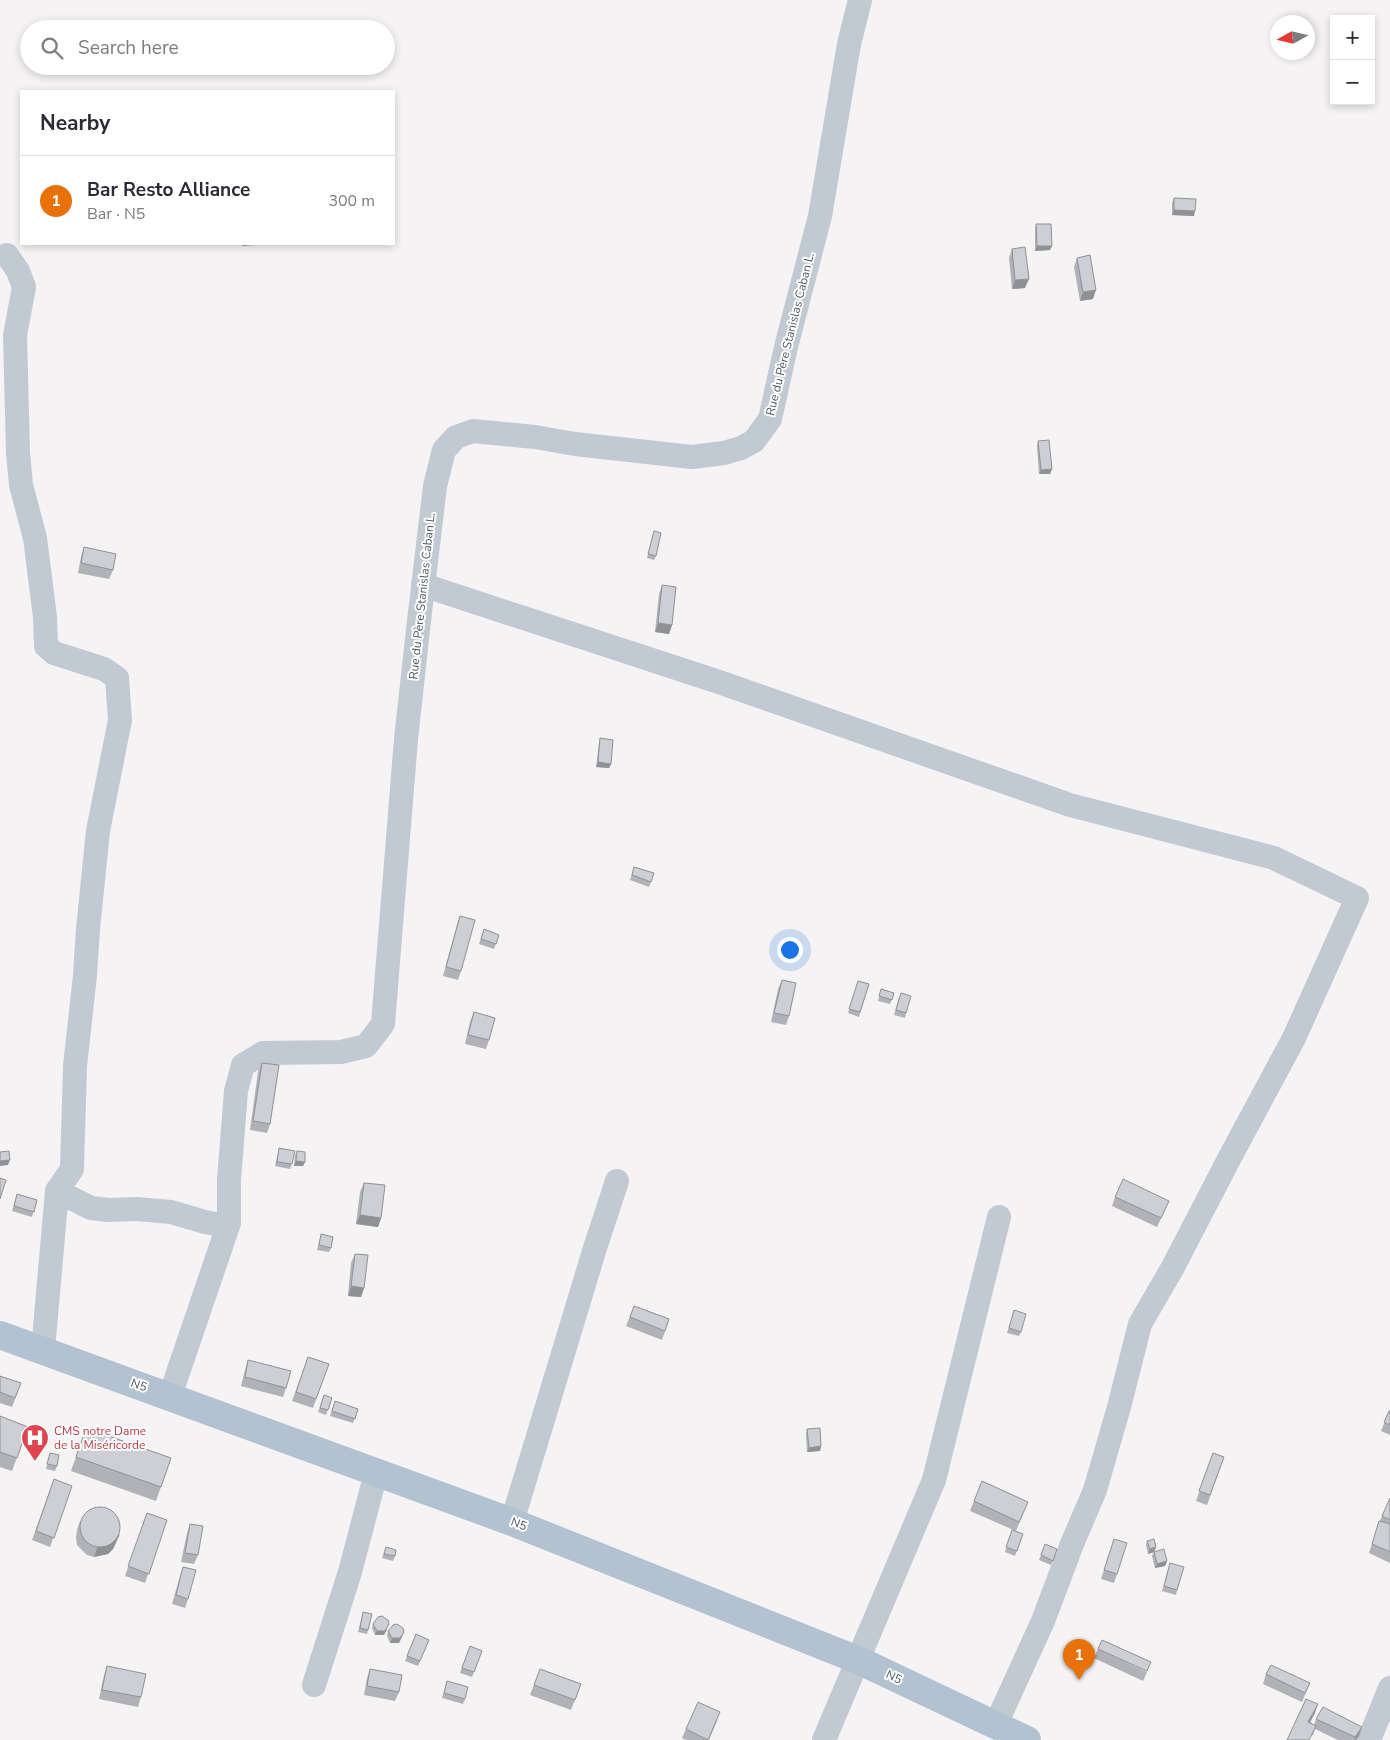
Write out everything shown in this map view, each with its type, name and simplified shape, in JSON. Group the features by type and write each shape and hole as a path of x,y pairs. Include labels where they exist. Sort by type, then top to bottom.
{"main road":[{"name":"N5","path":"0,1335 512,1522 858,1660 1027,1740"}],"street":[{"name":"Rue du Père Stanislas Caban L.","path":"170,1396 229,1223 229,1180 236,1091 243,1066 263,1054 341,1052 366,1046 382,1024 406,739 434,486 444,450 450,441 473,431 692,457 724,453 754,442 770,419 786,347 820,216 849,44 860,0"},
{"path":"7,255 18,271 24,287 15,335 18,453 21,485 35,538 45,617 46,646 54,654 104,670 117,678 120,720 98,831 75,1066 72,1169 57,1191 43,1350"},
{"path":"423,585 719,682 1070,805 1274,858 1358,898 1294,1038 1174,1267 1140,1324 1095,1490 1043,1621 996,1724"},
{"path":"512,1522 617,1181"},
{"path":"57,1191 92,1208 171,1212 227,1226"},
{"path":"824,1740 934,1480 999,1217"},
{"path":"314,1685 350,1572 376,1473"},
{"path":"1369,1740 1390,1688"}],"building":[{"path":"1174,198 1196,199 1195,211 1174,210"},
{"path":"1036,224 1051,224 1052,246 1037,246"},
{"path":"1025,247 1029,279 1015,280 1012,249"},
{"path":"1090,255 1096,290 1083,292 1077,258"},
{"path":"1049,440 1052,469 1041,470 1038,441"},
{"path":"654,531 661,533 656,556 648,554"},
{"path":"84,547 116,554 113,570 81,563"},
{"path":"662,585 676,587 672,625 658,623"},
{"path":"600,738 613,740 611,764 598,762"},
{"path":"634,867 654,873 651,882 632,875"},
{"path":"460,916 475,920 461,971 446,967"},
{"path":"484,929 499,935 496,944 481,939"},
{"path":"782,980 796,983 789,1016 774,1013"},
{"path":"858,981 869,984 860,1012 849,1009"},
{"path":"881,989 894,993 892,1000 879,996"},
{"path":"901,993 911,996 906,1013 896,1010"},
{"path":"474,1012 495,1018 489,1040 468,1035"},
{"path":"262,1063 279,1065 270,1124 253,1121"},
{"path":"279,1148 295,1151 292,1164 277,1162"},
{"path":"9,1151 10,1160 0,1161 0,1152"},
{"path":"297,1151 305,1152 305,1162 296,1161"},
{"path":"0,1178 6,1180 0,1199"},
{"path":"1123,1179 1169,1201 1161,1218 1115,1197"},
{"path":"364,1183 385,1185 381,1218 360,1215"},
{"path":"17,1194 37,1200 34,1212 14,1206"},
{"path":"321,1234 333,1237 331,1248 319,1245"},
{"path":"355,1254 368,1255 364,1288 351,1286"},
{"path":"634,1306 669,1319 665,1331 630,1317"},
{"path":"1014,1310 1026,1314 1021,1332 1009,1328"},
{"path":"308,1357 329,1364 316,1399 296,1392"},
{"path":"248,1360 291,1371 286,1388 245,1377"},
{"path":"0,1376 21,1383 15,1398 0,1392"},
{"path":"324,1395 332,1398 328,1410 320,1408"},
{"path":"335,1401 358,1409 355,1419 332,1411"},
{"path":"1390,1411 1390,1425 1384,1422"},
{"path":"0,1416 28,1427 17,1458 0,1452"},
{"path":"86,1428 171,1458 161,1487 76,1457"},
{"path":"820,1428 821,1446 809,1448 807,1429"},
{"path":"50,1453 59,1455 57,1466 47,1464"},
{"path":"1213,1453 1224,1457 1210,1495 1199,1491"},
{"path":"54,1479 72,1486 54,1538 36,1531"},
{"path":"982,1481 1028,1502 1019,1522 974,1501"},
{"path":"1390,1498 1390,1520 1382,1516"},
{"path":"104,1507 111,1510 117,1516 120,1527 119,1535 111,1544 104,1547 96,1547 89,1544 81,1535 80,1523 83,1516 92,1508"},
{"path":"147,1513 167,1520 149,1574 128,1566"},
{"path":"1379,1521 1390,1524 1390,1552 1372,1544"},
{"path":"190,1524 203,1526 198,1555 185,1553"},
{"path":"1012,1530 1023,1534 1017,1551 1006,1547"},
{"path":"1114,1539 1127,1543 1117,1574 1104,1570"},
{"path":"1154,1539 1156,1547 1150,1549 1147,1541"},
{"path":"1045,1544 1057,1549 1053,1561 1041,1555"},
{"path":"386,1547 396,1550 395,1556 384,1554"},
{"path":"1164,1549 1167,1561 1157,1564 1154,1552"},
{"path":"1170,1563 1184,1567 1177,1590 1164,1586"},
{"path":"183,1567 196,1570 188,1599 176,1595"},
{"path":"363,1612 372,1614 368,1630 360,1628"},
{"path":"382,1616 388,1620 389,1624 385,1631 377,1631 373,1624 378,1617"},
{"path":"397,1624 403,1628 404,1632 400,1638 392,1638 388,1631 393,1625"},
{"path":"416,1634 429,1640 420,1661 407,1656"},
{"path":"1102,1640 1151,1662 1147,1671 1098,1649"},
{"path":"470,1646 482,1651 474,1672 462,1668"},
{"path":"1271,1665 1310,1683 1305,1693 1266,1674"},
{"path":"107,1666 146,1674 141,1697 102,1690"},
{"path":"370,1669 402,1675 399,1692 367,1686"},
{"path":"540,1669 581,1684 575,1700 534,1685"},
{"path":"447,1681 468,1687 465,1699 444,1693"},
{"path":"1306,1699 1318,1704 1308,1722 1316,1726 1309,1740 1287,1740"},
{"path":"698,1702 720,1712 708,1740 686,1729"},
{"path":"1323,1707 1362,1727 1355,1737 1316,1719"}],"place":[{"name":"CMS notre Dame de la Miséricorde","path":"35,1462"},
{"name":"Bar Resto Alliance","path":"1079,1680"}]}
